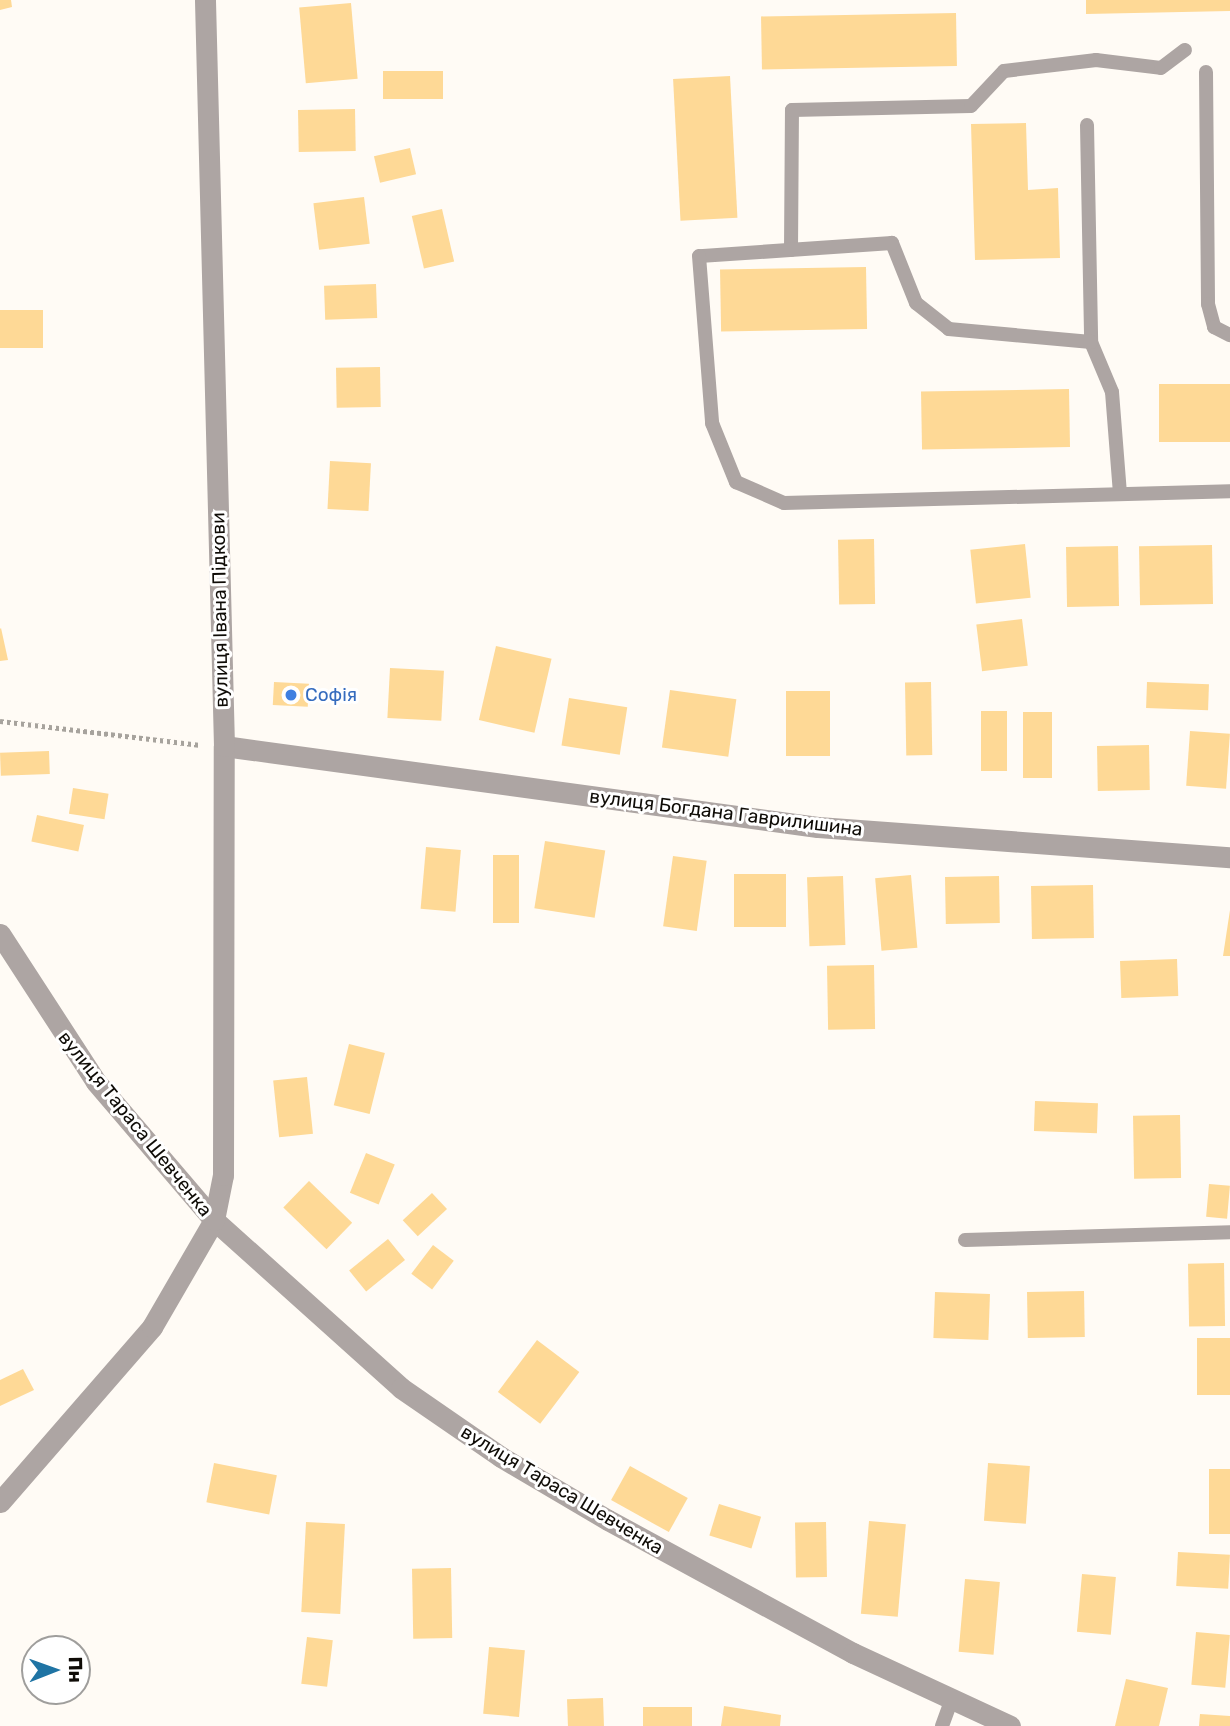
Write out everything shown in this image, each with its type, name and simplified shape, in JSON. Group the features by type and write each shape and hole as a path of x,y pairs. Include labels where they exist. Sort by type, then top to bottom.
{"street":[{"name":"вулиця Івана Підкови","path":"205,0 224,746 226,1125 214,1220"},
{"name":"вулиця Богдана Гаврилишина","path":"224,746 818,827 1230,857"},
{"name":"вулиця Тараса Шевченка","path":"0,934 96,1082 214,1220 401,1388 501,1457 853,1653 1010,1726"},
{"path":"0,1502 152,1328 214,1220"}],"lane":[{"path":"791,250 792,110 971,106 1004,71 1096,60 1161,68 1185,50"},
{"path":"1206,72 1208,304 1214,327 1230,335"},
{"path":"1087,125 1091,342 1112,391 1120,494"},
{"path":"1091,342 949,330 916,303 892,243 699,256 712,423 736,482 784,503 1230,491"},
{"path":"965,1240 1230,1232"},
{"path":"942,1726 952,1699"}],"path":[{"path":"0,721 224,746"}],"building":[{"path":"0,0 11,0 12,7 0,10"},
{"path":"1086,0 1230,0 1230,11 1086,14"},
{"path":"351,3 358,79 306,83 299,8"},
{"path":"956,13 957,66 762,69 761,16"},
{"path":"383,71 443,71 443,99 383,99"},
{"path":"730,76 737,218 681,221 673,79"},
{"path":"355,109 356,151 299,152 298,110"},
{"path":"1026,123 1028,190 1058,188 1060,258 975,260 971,124"},
{"path":"410,148 416,174 380,183 374,156"},
{"path":"364,197 370,244 319,250 313,203"},
{"path":"442,209 454,262 424,269 412,216"},
{"path":"866,267 867,329 721,332 720,270"},
{"path":"376,284 377,318 325,320 324,286"},
{"path":"0,310 43,310 43,348 0,348"},
{"path":"380,367 381,407 337,408 336,368"},
{"path":"1159,384 1230,384 1230,442 1159,442"},
{"path":"1069,389 1070,447 922,450 921,392"},
{"path":"330,461 371,463 368,511 327,509"},
{"path":"874,539 875,604 839,605 838,540"},
{"path":"1025,544 1031,598 976,603 970,550"},
{"path":"1212,545 1213,604 1140,605 1139,546"},
{"path":"1118,546 1119,606 1067,607 1066,547"},
{"path":"1022,619 1028,666 982,671 976,625"},
{"path":"0,629 8,660 0,661"},
{"path":"496,646 552,659 534,733 479,720"},
{"path":"390,668 444,671 441,721 387,718"},
{"name":"Софія","path":"274,682 309,684 308,707 273,705"},
{"path":"905,682 931,682 932,755 906,755"},
{"path":"1147,682 1209,684 1208,710 1146,708"},
{"path":"670,690 736,699 728,757 662,747"},
{"path":"786,691 830,691 830,756 786,756"},
{"path":"569,698 627,707 620,755 561,745"},
{"path":"981,711 1007,711 1007,771 981,771"},
{"path":"1023,712 1052,712 1052,778 1023,778"},
{"path":"1190,731 1230,734 1226,789 1186,786"},
{"path":"1149,745 1150,790 1098,791 1097,746"},
{"path":"49,751 50,774 1,776 0,753"},
{"path":"73,788 109,794 104,819 69,814"},
{"path":"37,815 84,825 78,851 31,841"},
{"path":"545,841 605,851 595,918 534,908"},
{"path":"426,847 461,850 455,912 421,909"},
{"path":"493,855 519,855 519,923 493,923"},
{"path":"673,856 707,861 697,931 663,926"},
{"path":"734,874 786,874 786,927 734,927"},
{"path":"911,875 917,948 881,951 875,878"},
{"path":"843,876 845,945 809,946 807,877"},
{"path":"999,876 1000,923 946,924 945,877"},
{"path":"1093,885 1094,938 1032,939 1031,886"},
{"path":"1230,910 1230,956 1223,956"},
{"path":"1177,959 1178,996 1121,998 1120,961"},
{"path":"874,965 875,1029 828,1030 827,966"},
{"path":"349,1044 385,1053 370,1114 334,1105"},
{"path":"307,1077 313,1134 279,1137 273,1081"},
{"path":"1035,1101 1098,1103 1097,1133 1034,1131"},
{"path":"1180,1115 1181,1178 1134,1179 1133,1116"},
{"path":"366,1153 395,1165 379,1204 350,1193"},
{"path":"309,1181 352,1223 326,1249 283,1208"},
{"path":"1209,1184 1230,1186 1227,1219 1206,1217"},
{"path":"432,1193 447,1209 418,1236 403,1220"},
{"path":"388,1239 405,1260 366,1291 349,1270"},
{"path":"433,1245 454,1261 432,1289 411,1274"},
{"path":"1224,1263 1225,1326 1189,1327 1188,1264"},
{"path":"1084,1291 1085,1337 1028,1338 1027,1292"},
{"path":"935,1292 990,1294 988,1340 933,1338"},
{"path":"1197,1338 1230,1338 1230,1395 1197,1395"},
{"path":"537,1340 579,1372 540,1424 498,1392"},
{"path":"23,1369 34,1390 0,1406 0,1380"},
{"path":"214,1463 277,1475 269,1514 206,1502"},
{"path":"988,1463 1030,1466 1026,1524 984,1521"},
{"path":"630,1466 688,1498 669,1532 611,1500"},
{"path":"1209,1469 1230,1469 1230,1534 1209,1534"},
{"path":"719,1504 761,1517 751,1548 709,1536"},
{"path":"869,1521 906,1524 898,1617 861,1614"},
{"path":"306,1522 345,1524 340,1614 301,1612"},
{"path":"826,1522 827,1577 796,1578 795,1523"},
{"path":"1178,1552 1230,1555 1228,1589 1176,1586"},
{"path":"451,1568 452,1638 413,1639 412,1569"},
{"path":"1082,1574 1116,1577 1111,1635 1077,1632"},
{"path":"965,1579 1000,1582 994,1655 959,1652"},
{"path":"1196,1632 1230,1635 1225,1688 1191,1685"},
{"path":"307,1637 333,1640 327,1687 301,1684"},
{"path":"489,1647 525,1650 519,1717 483,1714"},
{"path":"1126,1679 1168,1688 1159,1726 1115,1726"},
{"path":"603,1698 604,1726 568,1726 567,1699"},
{"path":"724,1706 781,1715 780,1726 721,1726"},
{"path":"643,1707 692,1707 692,1726 643,1726"},
{"path":"1200,1714 1230,1716 1230,1726 1199,1726"}],"place":[{"name":"Софія","path":"291,695"}]}
